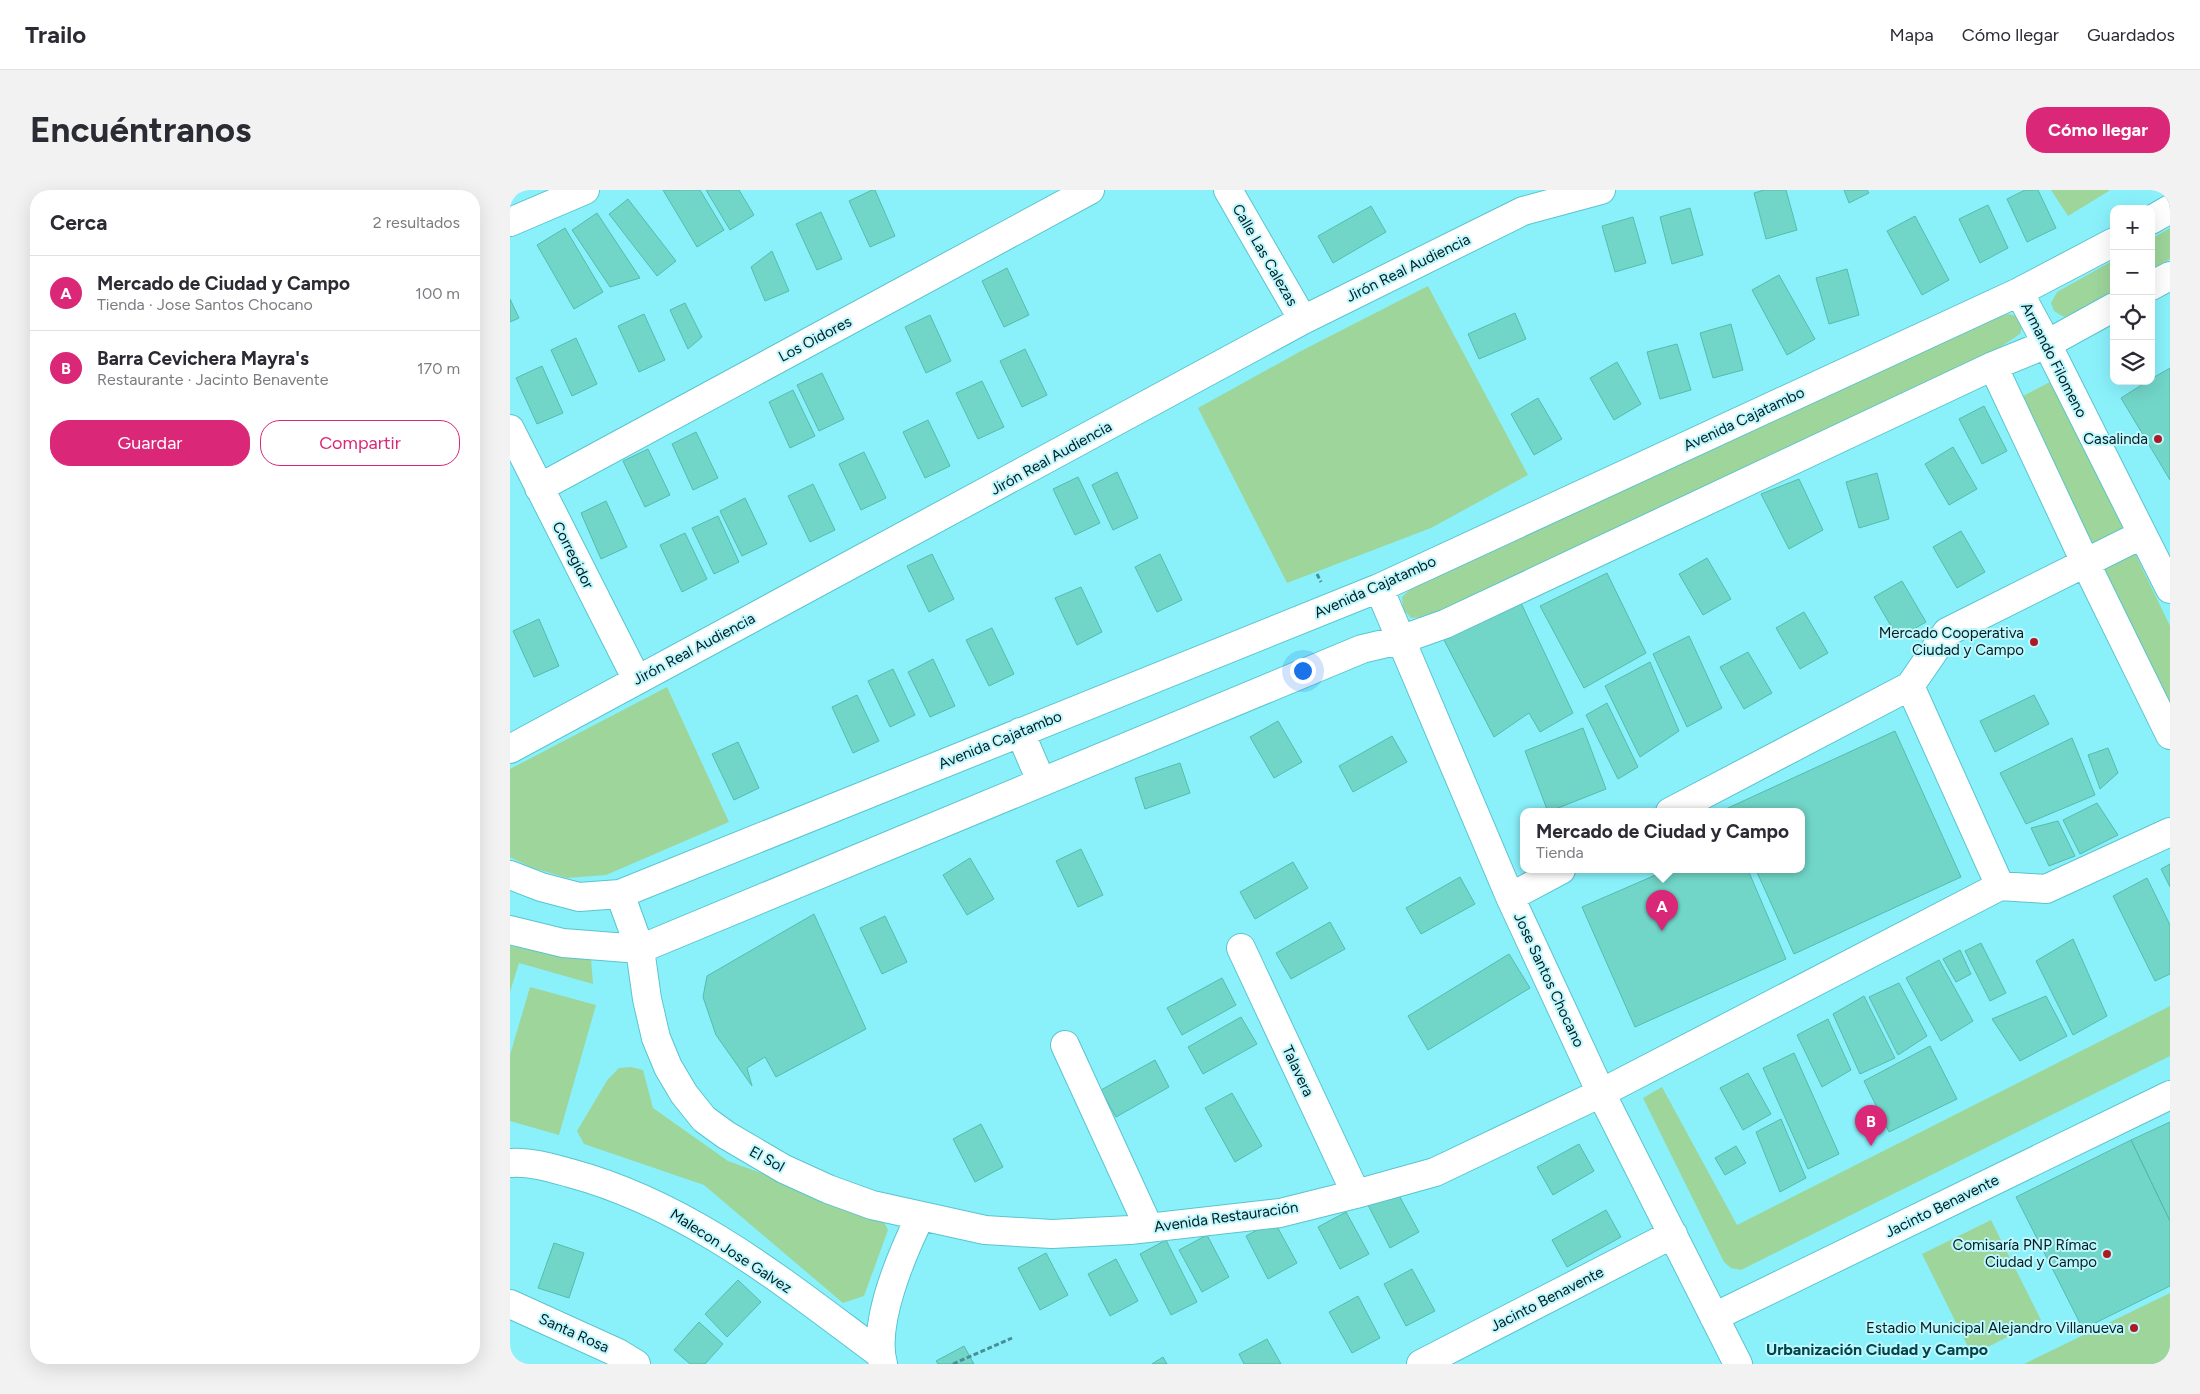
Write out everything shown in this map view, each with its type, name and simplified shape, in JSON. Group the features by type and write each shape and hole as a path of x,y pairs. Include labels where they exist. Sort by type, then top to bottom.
{"street":[{"path":"510,222 585,190"},
{"name":"Los Oidores","path":"539,488 1090,190"},
{"name":"Calle Las Calezas","path":"1228,190 1303,320"},
{"name":"Jirón Real Audiencia","path":"510,749 1303,320 1518,200 1601,190"},
{"path":"2155,218 2170,209"},
{"name":"Avenida Cajatambo","path":"510,875 541,887 579,897 620,894 1379,588 2019,292 2110,244"},
{"path":"2155,284 2170,276"},
{"name":"Armando Filomeno","path":"2019,292 2170,588"},
{"path":"510,930 563,944 640,949 1362,649 1400,640 1445,624 1993,366 2047,344 2110,309"},
{"path":"1993,366 2086,564 2170,735"},
{"name":"Corregidor","path":"510,429 637,680"},
{"path":"1678,808 1910,686 1947,632 2142,535"},
{"name":"Jose Santos Chocano","path":"1379,588 1510,896 1601,1093 1738,1364"},
{"path":"1910,686 2000,886 2046,889 2170,832"},
{"path":"1020,732 1041,781"},
{"path":"1510,896 1555,873"},
{"name":"Avenida Restauración","path":"920,1217 985,1230 1052,1234 1149,1228 1280,1213 1436,1172 1601,1093 2000,886"},
{"name":"El Sol","path":"620,894 640,949 647,999 656,1038 668,1067 684,1094 704,1119 726,1135 784,1169 828,1189 872,1205 920,1217"},
{"name":"Talavera","path":"1241,948 1356,1194"},
{"path":"1064,1045 1149,1228"},
{"name":"Jacinto Benavente","path":"1714,1317 2170,1095"},
{"name":"Malecon Jose Galvez","path":"510,1163 554,1169 599,1181 654,1202 748,1257 882,1359"},
{"path":"882,1359 884,1318 892,1283 904,1250 920,1217"},
{"name":"Jacinto Benavente","path":"1421,1364 1673,1234"},
{"name":"Santa Rosa","path":"510,1304 618,1353 636,1364"}],"path":[{"path":"953,1364 1012,1338"}],"green space":[{"path":"2051,190 2109,190 2109,191 2068,216"},
{"path":"2170,228 2170,259 2155,268 2155,250 2155,237"},
{"path":"2110,262 2110,293 2064,317 2054,311 2051,303 2057,292"},
{"path":"1428,286 1528,475 1431,528 1287,583 1198,408 1301,351"},
{"path":"2008,314 2016,316 2023,324 2020,334 2002,346 1783,452 1439,611 1411,618 1403,609 1402,597 1414,586 1990,320"},
{"path":"2052,381 2170,626 2170,704 2021,397"},
{"path":"667,687 729,822 606,875 567,878 530,867 510,857 510,769"},
{"path":"510,946 591,959 593,984 519,963 510,992"},
{"path":"530,987 596,1005 559,1135 510,1121 510,1055"},
{"path":"2170,1006 2170,1056 1741,1270 1731,1268 1724,1262 1643,1098 1662,1087 1737,1225"},
{"path":"631,1067 643,1070 653,1108 728,1161 881,1216 888,1230 864,1296 843,1303 704,1185 584,1144 577,1131 608,1079 619,1068"},
{"path":"1991,1220 2041,1320 1972,1355 1922,1254"},
{"name":"Estadio Municipal Alejandro Villanueva","path":"2170,1293 2170,1364 2024,1364"}],"building":[{"path":"663,190 700,190 724,230 697,247"},
{"path":"706,190 739,190 754,215 730,230"},
{"path":"875,190 895,236 870,247 849,201"},
{"path":"1764,190 1786,190 1797,230 1766,239 1754,193"},
{"path":"1844,190 1867,190 1869,193 1849,203"},
{"path":"2025,190 2038,190 2056,228 2027,242 2007,199"},
{"path":"628,199 676,261 657,276 609,214"},
{"path":"1988,205 2008,248 1980,263 1959,219"},
{"path":"1371,206 1386,232 1333,263 1318,236"},
{"path":"1690,208 1703,255 1672,264 1660,217"},
{"path":"821,212 842,259 817,270 796,224"},
{"path":"597,213 640,278 610,287 572,230"},
{"path":"1915,216 1949,280 1922,295 1887,231"},
{"path":"1633,217 1646,263 1615,272 1602,226"},
{"path":"565,228 603,292 574,309 537,245"},
{"path":"772,251 789,291 765,301 751,267"},
{"path":"1007,268 1029,315 1004,327 982,281"},
{"path":"1847,269 1859,315 1829,324 1816,278"},
{"path":"1779,275 1815,339 1787,355 1752,290"},
{"path":"510,299 519,318 510,322"},
{"path":"685,303 702,337 688,349 670,310"},
{"path":"1515,313 1526,339 1479,359 1468,334"},
{"path":"644,314 665,360 639,372 618,326"},
{"path":"930,315 951,361 926,373 905,327"},
{"path":"1731,324 1743,370 1713,378 1700,333"},
{"path":"576,338 597,384 572,396 551,350"},
{"path":"1677,344 1691,390 1660,399 1647,352"},
{"path":"1025,349 1047,395 1022,407 1000,361"},
{"path":"1617,362 1641,404 1614,420 1590,378"},
{"path":"542,366 563,413 537,424 516,378"},
{"name":"Casalinda","path":"2170,368 2170,480 2121,398 2142,385 2155,385 2155,377"},
{"path":"822,373 844,419 819,431 797,385"},
{"path":"982,381 1004,427 978,439 956,393"},
{"path":"793,390 815,436 790,448 769,402"},
{"path":"1538,398 1562,439 1534,455 1511,414"},
{"path":"1984,406 2007,451 1982,464 1959,419"},
{"path":"928,420 950,466 925,478 903,432"},
{"path":"696,432 718,478 693,490 672,444"},
{"path":"1953,447 1977,489 1949,505 1925,464"},
{"path":"648,449 670,495 645,507 623,461"},
{"path":"864,452 886,498 861,510 839,464"},
{"path":"1117,472 1138,518 1113,530 1092,485"},
{"path":"1877,473 1889,519 1859,528 1846,482"},
{"path":"1078,477 1100,523 1075,535 1053,489"},
{"path":"1799,479 1823,530 1789,549 1761,494"},
{"path":"813,484 835,530 810,542 788,496"},
{"path":"745,498 767,544 742,556 720,511"},
{"path":"606,501 627,547 601,559 581,513"},
{"path":"718,516 739,562 714,574 692,528"},
{"path":"1961,531 1985,572 1957,588 1933,547"},
{"path":"685,533 707,579 682,592 660,545"},
{"path":"932,554 954,599 929,612 907,566"},
{"path":"1160,554 1182,600 1157,612 1135,567"},
{"path":"1707,558 1731,599 1703,615 1679,574"},
{"path":"1607,573 1646,653 1584,688 1540,606"},
{"path":"1902,581 1926,622 1898,638 1874,597"},
{"path":"1081,587 1102,632 1077,645 1055,598"},
{"path":"1521,603 1573,713 1540,732 1529,713 1494,737 1443,638"},
{"path":"1804,612 1828,653 1800,669 1776,628"},
{"path":"539,619 559,666 534,677 513,631"},
{"path":"992,628 1014,674 989,686 966,640"},
{"path":"1689,636 1722,708 1687,727 1653,654"},
{"path":"1748,652 1772,693 1744,709 1720,667"},
{"path":"933,659 955,706 930,717 908,672"},
{"path":"1650,662 1679,731 1640,757 1605,686"},
{"path":"893,669 915,715 890,727 868,681"},
{"path":"857,695 879,741 853,753 832,707"},
{"path":"2034,695 2049,724 1995,752 1980,721"},
{"path":"1607,703 1638,767 1618,779 1586,715"},
{"path":"1278,721 1302,762 1274,778 1250,737"},
{"path":"1583,728 1606,789 1558,808 1546,808 1525,751"},
{"path":"1895,731 1961,877 1794,954 1757,873 1805,873 1805,808 1728,808"},
{"path":"1392,736 1407,762 1353,792 1339,766"},
{"path":"2072,738 2095,795 2026,824 2000,773"},
{"path":"738,742 759,788 734,800 712,754"},
{"path":"2108,748 2118,773 2100,789 2088,755"},
{"path":"1180,763 1190,793 1145,809 1135,778"},
{"path":"2097,803 2118,835 2080,854 2063,820"},
{"path":"2058,821 2075,856 2049,866 2031,828"},
{"path":"1081,849 1103,895 1078,907 1056,861"},
{"path":"970,858 994,899 967,915 943,875"},
{"path":"1293,862 1308,888 1255,919 1240,892"},
{"path":"2170,864 2170,887 2161,869"},
{"path":"1660,873 1749,873 1786,959 1635,1027 1582,907"},
{"path":"1460,877 1475,904 1421,934 1406,908"},
{"path":"2147,878 2170,925 2170,974 2155,981 2113,896"},
{"path":"814,914 866,1029 776,1077 765,1057 747,1068 752,1086 716,1035 703,997 707,976"},
{"path":"885,916 907,962 882,974 860,928"},
{"path":"1330,922 1345,949 1291,979 1276,953"},
{"path":"2073,939 2107,1016 2073,1035 2036,961"},
{"path":"1981,943 2006,993 1990,1001 1965,951"},
{"path":"1960,950 1971,974 1956,982 1943,959"},
{"path":"1509,954 1530,988 1428,1050 1408,1016"},
{"path":"1939,960 1973,1021 1941,1041 1906,978"},
{"path":"1222,978 1236,1005 1182,1035 1167,1008"},
{"path":"1899,983 1927,1036 1898,1055 1869,997"},
{"path":"1864,996 1895,1058 1860,1074 1833,1014"},
{"path":"2046,996 2067,1036 2020,1061 1992,1019"},
{"path":"1241,1017 1257,1044 1203,1074 1188,1047"},
{"path":"1828,1019 1851,1070 1822,1087 1797,1035"},
{"path":"1930,1046 1957,1099 1889,1132 1864,1081"},
{"path":"1794,1053 1839,1154 1808,1169 1763,1068"},
{"path":"1155,1060 1169,1087 1116,1117 1101,1090"},
{"path":"1748,1073 1771,1114 1743,1130 1720,1088"},
{"path":"1232,1093 1262,1146 1235,1162 1205,1108"},
{"path":"1781,1119 1806,1178 1780,1192 1756,1132"},
{"path":"2170,1122 2170,1221 2131,1140"},
{"path":"981,1124 1003,1167 975,1182 953,1139"},
{"name":"Comisaría PNP Rímac Ciudad y Campo","path":"2131,1140 2170,1221 2170,1286 2083,1329 2016,1197"},
{"path":"1579,1144 1594,1171 1553,1195 1537,1167"},
{"path":"1736,1146 1746,1163 1725,1175 1715,1158"},
{"path":"1396,1190 1419,1232 1390,1248 1368,1205"},
{"path":"1606,1210 1621,1237 1567,1267 1552,1240"},
{"path":"1346,1212 1369,1254 1340,1269 1318,1227"},
{"path":"1274,1221 1297,1263 1268,1279 1246,1236"},
{"path":"1207,1235 1229,1277 1202,1292 1179,1250"},
{"path":"1166,1240 1197,1302 1171,1315 1140,1254"},
{"path":"554,1243 584,1253 569,1298 538,1288"},
{"path":"1046,1253 1068,1295 1040,1310 1018,1268"},
{"path":"1116,1259 1138,1301 1110,1316 1088,1274"},
{"path":"1412,1269 1435,1311 1406,1326 1384,1284"},
{"path":"738,1280 761,1302 727,1337 705,1314"},
{"path":"1358,1296 1380,1338 1352,1353 1329,1312"},
{"path":"699,1322 723,1344 705,1364 690,1364 674,1350"},
{"path":"1267,1339 1281,1364 1244,1364 1239,1354"},
{"path":"964,1346 974,1364 938,1364 936,1361"},
{"path":"1163,1357 1167,1364 1152,1364"}],"place":[{"name":"Casalinda","path":"2158,439"},
{"name":"Mercado Cooperativa Ciudad y Campo","path":"2034,642"},
{"name":"Mercado de Ciudad y Campo","path":"1662,931"},
{"name":"Barra Cevichera Mayra's","path":"1871,1146"},
{"name":"Comisaría PNP Rímac Ciudad y Campo","path":"2107,1254"},
{"name":"Estadio Municipal Alejandro Villanueva","path":"2134,1328"}],"district":[{"name":"Urbanización Ciudad y Campo","path":"1877,1349"}]}
